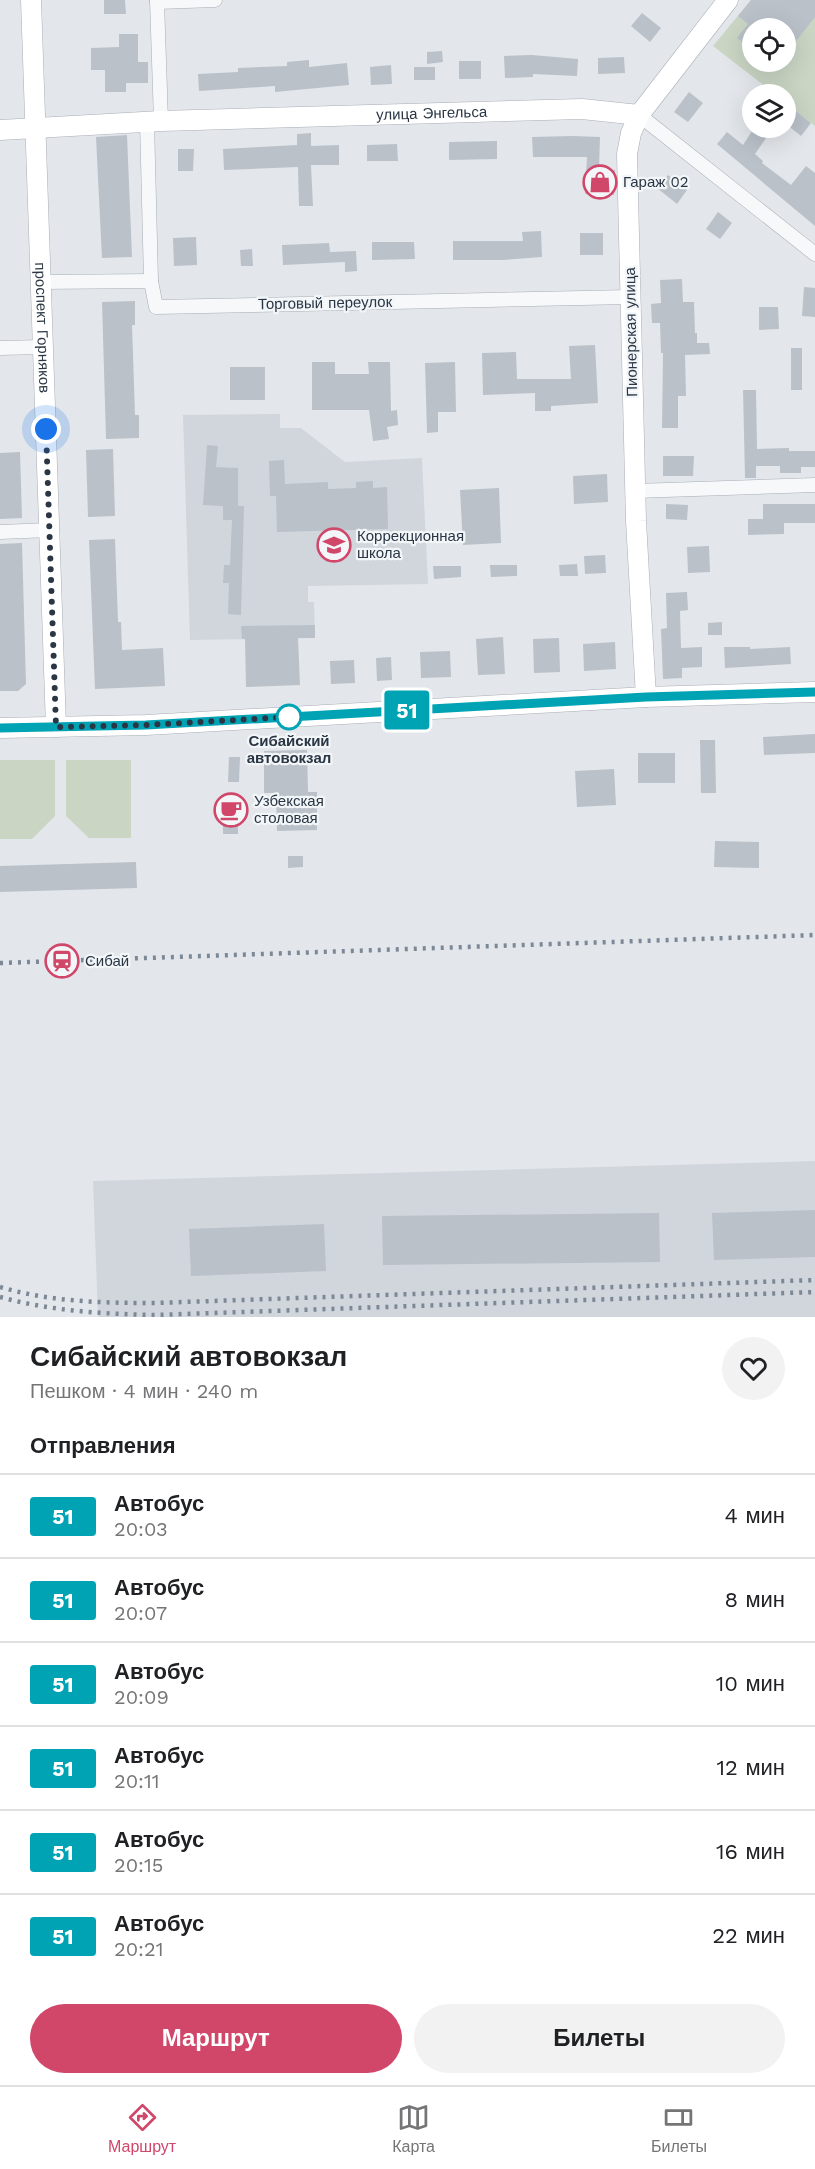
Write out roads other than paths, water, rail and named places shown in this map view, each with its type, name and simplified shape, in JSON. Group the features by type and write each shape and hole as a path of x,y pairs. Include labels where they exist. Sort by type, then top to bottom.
{"main road":[{"name":"проспект Горняков","path":"31,0 56,727"},
{"name":"Пионерская улица","path":"646,697 635,491 627,154 631,133 639,115 728,0"},
{"name":"улица Энгельса","path":"0,129 154,121 582,109 639,115"},
{"path":"0,728 146,725 646,697 815,692"}],"street":[{"path":"41,282 151,281 157,1 215,0"},
{"path":"639,115 815,254"},
{"name":"Торговый переулок","path":"151,281 156,307 630,297"},
{"path":"0,348 43,347"},
{"path":"635,491 815,485"},
{"path":"0,532 50,530"}],"railway":[{"path":"0,963 815,935"},
{"path":"0,1287 57,1299 155,1303 815,1280"},
{"path":"0,1297 38,1306 77,1311 156,1315 815,1292"}],"place":[{"name":"Гараж 02","path":"600,182"},
{"name":"Коррекционная школа","path":"334,545"},
{"name":"Сибайский автовокзал","path":"289,717"},
{"name":"Узбекская столовая","path":"231,810"},
{"name":"Сибай","path":"62,961"}]}
